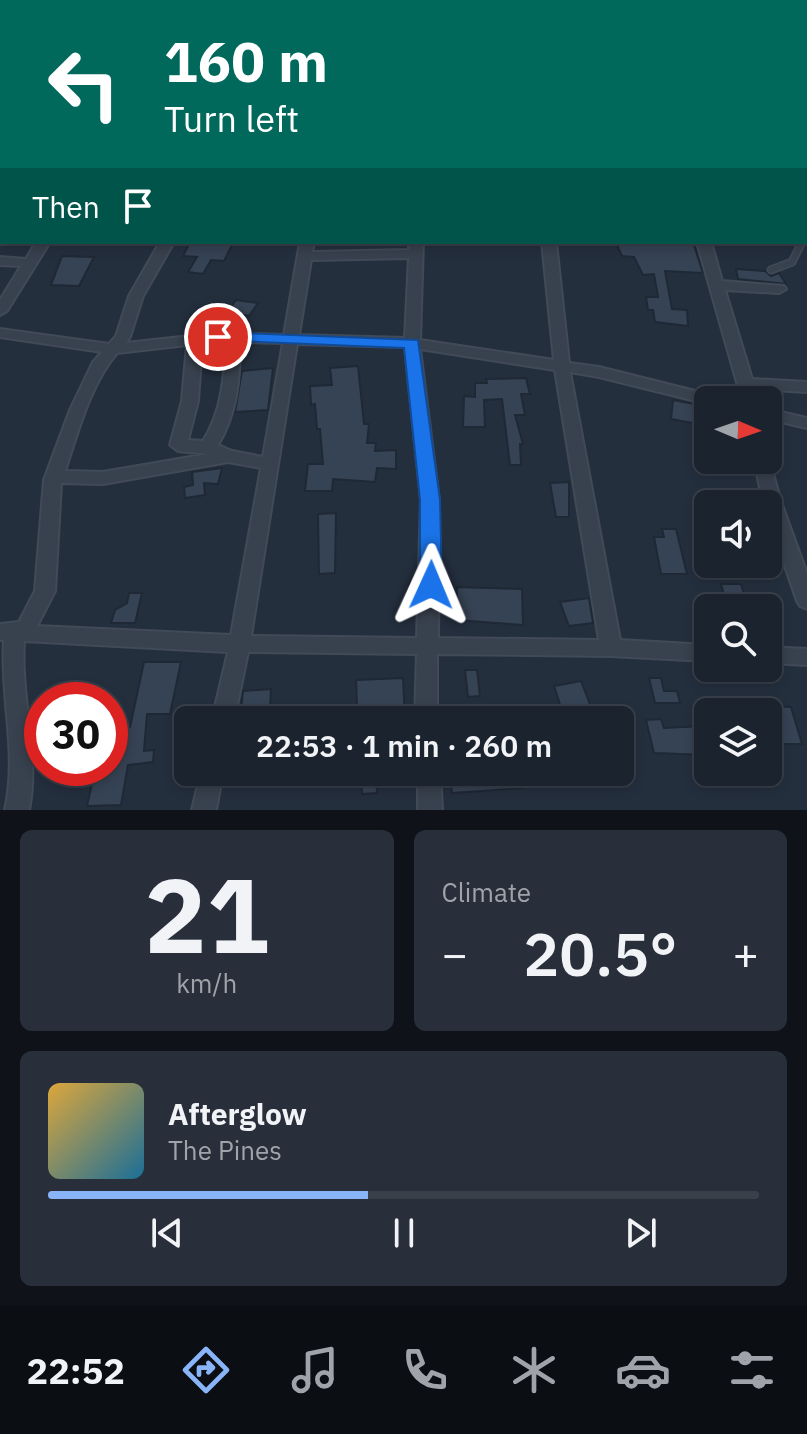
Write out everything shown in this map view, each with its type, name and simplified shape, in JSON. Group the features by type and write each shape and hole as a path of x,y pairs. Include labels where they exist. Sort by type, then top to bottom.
{"street":[{"path":"0,311 42,244"},
{"path":"7,632 26,628 45,591 54,477 87,389 101,362 123,337 136,296 166,244"},
{"path":"549,244 562,368 611,648"},
{"path":"705,244 746,386"},
{"path":"226,706 240,644 306,249 416,248 412,343 430,500 427,706"},
{"path":"0,261 31,263"},
{"path":"717,285 779,289"},
{"path":"0,333 112,349 232,337 412,343 599,372 694,396"},
{"path":"208,447 227,416 232,337"},
{"path":"195,340 190,401 178,445 208,447 228,456 271,464"},
{"path":"782,389 807,387"},
{"path":"782,417 807,423"},
{"path":"54,477 103,478 228,456"},
{"path":"765,474 807,601"},
{"path":"7,632 240,644 611,648 694,652"},
{"path":"7,632 22,759 17,810"},
{"path":"782,656 807,657"},
{"path":"204,810 209,786"},
{"path":"429,786 430,810"}],"lane":[{"path":"771,270 790,265 798,257 801,244"}],"building":[{"path":"189,244 232,245 224,261 211,260 203,274 188,272 197,257 183,256"},
{"path":"694,244 703,273 665,271 672,309 687,310 688,326 655,322 653,310 648,310 646,297 658,297 654,274 643,275 634,257 622,256 617,245"},
{"path":"62,256 94,257 79,286 51,285"},
{"path":"736,269 765,271 771,276 779,273 786,284 738,279"},
{"path":"236,300 258,303 249,316 227,312"},
{"path":"358,366 364,424 369,424 367,443 376,443 375,451 396,450 396,469 377,468 375,482 333,479 332,491 305,491 308,464 323,464 320,429 317,429 315,404 311,405 310,386 332,385 330,368"},
{"path":"273,368 268,410 235,412 242,371"},
{"path":"526,378 530,394 521,394 525,415 515,415 523,444 520,444 521,465 510,465 502,399 484,400 485,427 463,427 464,396 475,397 475,383 487,383 486,379"},
{"path":"673,400 694,404 694,423 671,419"},
{"path":"222,468 218,484 204,483 205,495 185,498 184,487 193,485 192,472"},
{"path":"569,482 569,517 556,517 550,483"},
{"path":"336,513 335,573 319,574 318,514"},
{"path":"662,529 676,529 687,574 661,574 654,537 664,537"},
{"path":"721,584 741,584 744,594 724,594"},
{"path":"457,587 522,589 523,625 456,620"},
{"path":"129,593 142,593 135,623 111,623 115,610 127,603"},
{"path":"589,598 593,623 569,626 560,602"},
{"path":"144,662 181,662 170,714 147,714 144,751 154,750 153,762 128,765 130,727"},
{"path":"465,670 477,670 480,696 468,697"},
{"path":"403,678 404,706 357,706 356,680"},
{"path":"649,678 661,678 664,691 677,691 680,703 655,703"},
{"path":"581,681 591,706 560,706 554,686"},
{"path":"271,689 270,706 241,706 243,691"},
{"path":"782,707 791,707 802,744 782,744"},
{"path":"661,719 664,728 694,726 694,754 654,753 646,720"},
{"path":"91,786 124,786 121,805 87,806"},
{"path":"362,786 377,786 377,793 362,794"},
{"path":"451,786 524,788 452,793"}],"route":[{"path":"218,337 412,343 430,500 431,585"}]}
